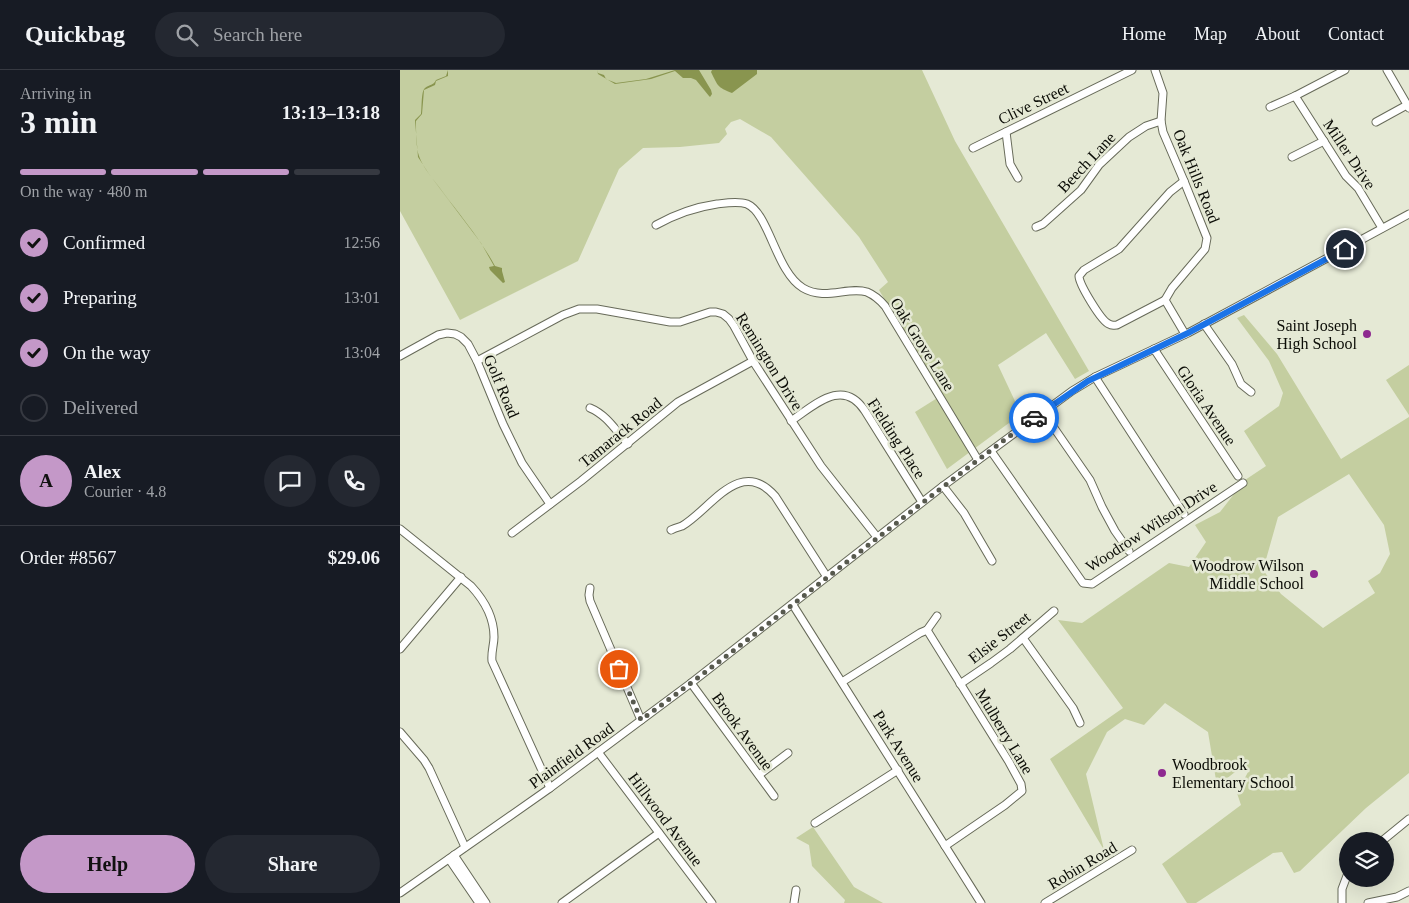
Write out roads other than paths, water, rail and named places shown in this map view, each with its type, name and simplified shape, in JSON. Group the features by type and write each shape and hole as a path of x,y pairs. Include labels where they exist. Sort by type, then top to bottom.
{"street":[{"name":"Clive Street","path":"973,148 1132,70"},
{"name":"Oak Hills Road","path":"1155,70 1164,93 1161,122 1163,132 1205,232 1207,243 1202,254 1172,288 1165,300"},
{"path":"1270,107 1345,70"},
{"path":"1376,122 1408,106 1387,70"},
{"name":"Miller Drive","path":"1295,96 1346,176 1358,188 1382,228"},
{"name":"Beech Lane","path":"1036,227 1043,224 1081,190 1099,165 1128,137 1146,126 1161,122"},
{"path":"1006,132 1010,164 1018,178"},
{"path":"1292,157 1324,141"},
{"path":"1184,181 1165,198 1119,248 1084,270 1079,276 1081,286 1103,320 1111,325 1117,325 1165,300 1185,334"},
{"name":"Oak Grove Lane","path":"656,225 666,219 709,206 734,203 748,205 759,214 785,268 802,288 816,293 866,292 878,298 885,306 978,460"},
{"name":"Plainfield Road","path":"400,892 550,788 691,684 922,502 1072,391 1094,377 1185,334 1409,214"},
{"name":"Remington Drive","path":"477,361 579,309 606,310 670,322 680,322 710,312 723,314 729,318 753,361 820,466 877,537"},
{"path":"1204,324 1232,364 1240,384 1251,392"},
{"name":"Golf Road","path":"400,356 438,335 447,333 455,334 468,344 514,448 550,504"},
{"name":"Gloria Avenue","path":"1154,349 1238,476"},
{"name":"Tamarack Road","path":"512,533 628,444 678,402 753,361"},
{"path":"1094,377 1184,514"},
{"name":"Fielding Place","path":"792,421 830,396 846,395 857,400 922,502"},
{"path":"590,408 605,417 628,444"},
{"path":"1042,412 1090,480 1111,523 1130,551"},
{"name":"Woodrow Wilson Drive","path":"990,451 1083,583 1092,584 1243,483"},
{"path":"671,530 683,525 732,485 742,482 760,483 775,496 827,577"},
{"path":"943,486 964,513 992,561"},
{"path":"400,529 460,577 480,596 486,606 492,622 494,638 491,652 492,661 550,788"},
{"path":"400,649 460,577"},
{"path":"590,588 590,601 641,720"},
{"name":"Park Avenue","path":"792,604 980,903"},
{"name":"Elsie Street","path":"960,684 991,664 1054,611"},
{"path":"842,682 927,630 937,616"},
{"name":"Mulberry Lane","path":"927,630 1009,762 1021,784 1022,791 1005,805 945,846"},
{"path":"1023,638 1073,708 1080,723"},
{"name":"Brook Avenue","path":"691,684 774,796"},
{"path":"400,732 429,768 465,847"},
{"name":"Hillwood Avenue","path":"598,752 712,903"},
{"path":"759,775 788,753"},
{"path":"815,823 898,770"},
{"path":"1393,832 1409,819"},
{"path":"562,903 659,833"},
{"name":"Robin Road","path":"1045,903 1132,850"},
{"path":"452,857 479,903"},
{"path":"452,857 486,903"},
{"path":"1342,903 1343,887"},
{"path":"794,903 796,890"},
{"path":"1368,903 1400,900 1409,891"}],"place":[{"name":"Saint Joseph High School","path":"1367,334"},
{"name":"Woodrow Wilson Middle School","path":"1314,574"},
{"name":"Woodbrook Elementary School","path":"1162,773"}]}
